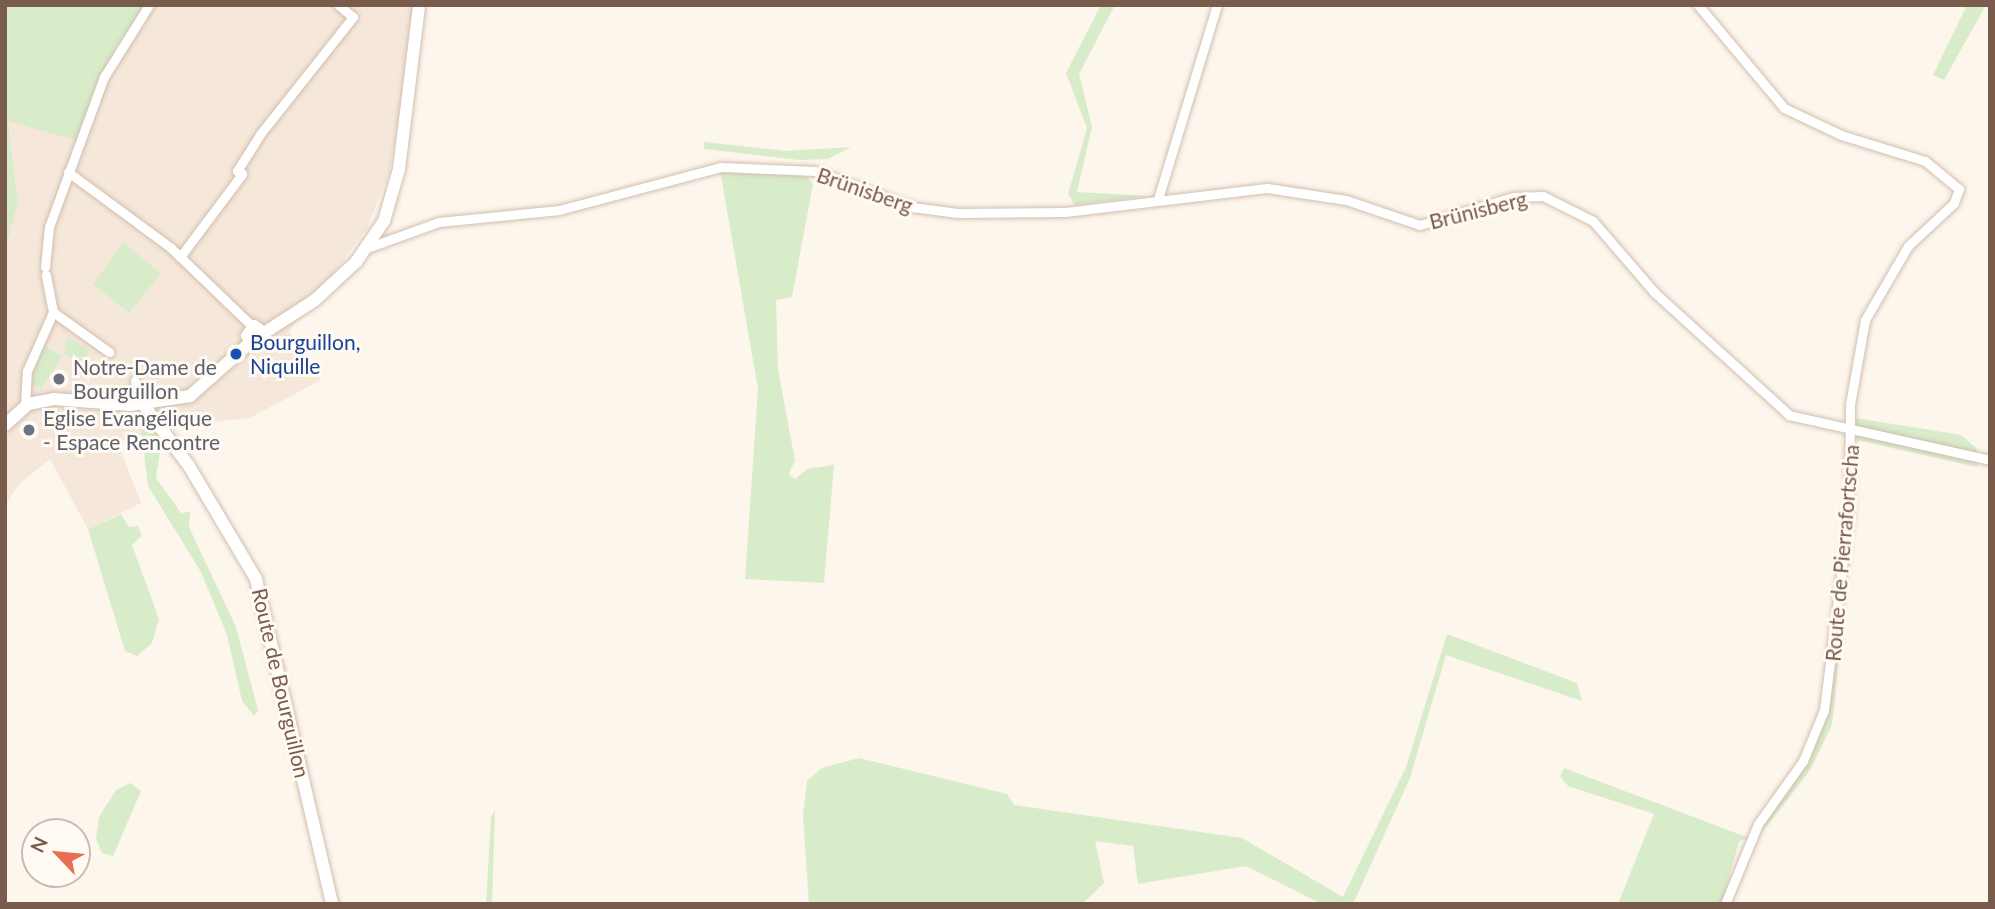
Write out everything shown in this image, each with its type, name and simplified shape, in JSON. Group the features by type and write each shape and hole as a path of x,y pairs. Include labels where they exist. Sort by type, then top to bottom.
{"main road":[{"path":"5,425 25,406 54,399 143,404 198,392 251,342 260,342 264,333 315,300 367,248 393,194 419,5"},
{"path":"251,342 247,336 252,326 264,333"},
{"name":"Route de Bourguillon","path":"143,404 190,466 256,579 332,904"}],"street":[{"path":"25,406 27,371 52,313 46,271 47,236 104,77 149,5"},
{"path":"180,257 242,174 237,171 261,133 353,17 338,5"},
{"path":"1158,200 1217,5"},
{"name":"Route de Pierrafortscha","path":"1698,5 1784,108 1945,173 1958,187 1956,199 1908,246 1865,320 1850,404 1852,428 1844,561 1824,710 1803,761 1758,824 1725,904"},
{"name":"Brünisberg","path":"367,248 439,222 535,214 721,167 815,171 898,203 942,212 1043,214 1267,188 1346,200 1420,225 1513,197 1543,196 1576,208 1618,248 1654,292 1774,406 1804,422 1852,428 1985,458"},
{"path":"68,172 180,257 252,326"},
{"path":"52,313 109,352"},
{"path":"135,381 143,404"}],"shaded area":[{"path":"145,5 416,5 390,170 366,230 289,331 321,380 250,418 169,427 118,443 141,503 88,529 50,459 19,484 5,506 5,251 18,203 8,120 103,75"}],"green space":[{"path":"5,5 145,5 116,47 79,141 8,121 18,203 5,251"},
{"path":"1101,5 1115,5 1079,74 1092,127 1077,192 1148,196 1075,205 1068,194 1087,128 1066,73"},
{"path":"1967,5 1986,5 1944,80 1933,75"},
{"path":"704,142 786,151 851,147 828,159 800,160 704,149"},
{"path":"720,170 802,172 813,184 792,297 776,300 778,370 795,460 789,474 795,479 807,469 834,465 824,583 745,579 758,389"},
{"path":"123,243 161,273 129,313 93,284"},
{"path":"67,337 90,350 83,365 64,354"},
{"path":"43,345 62,356 41,389 28,381"},
{"path":"135,409 162,440 156,478 181,513 190,512 189,527 236,627 258,710 254,716 242,701 227,635 201,572 148,486 141,428 127,416"},
{"path":"1856,418 1961,435 1977,449 1977,467 1857,440"},
{"path":"121,514 129,527 138,526 142,536 132,545 159,619 152,643 137,656 125,651 88,529"},
{"path":"1844,608 1832,725 1810,770 1752,845 1817,739"},
{"path":"1447,634 1577,683 1582,701 1446,655 1410,778 1353,904 1322,904 1246,866 1138,884 1133,846 1095,841 1104,883 1082,904 809,904 803,816 807,781 822,768 859,758 1007,794 1014,805 1242,838 1343,897 1406,767"},
{"path":"1564,768 1749,838 1739,841 1722,904 1618,904 1654,814 1568,786 1560,776"},
{"path":"130,783 141,791 113,856 102,853 96,839 99,817 116,790"},
{"path":"495,810 492,904 486,904 491,817"}],"place":[{"name":"Bourguillon, Niquille","path":"236,354"},
{"name":"Notre-Dame de Bourguillon","path":"59,379"},
{"name":"Eglise Evangélique - Espace Rencontre","path":"29,430"}]}
